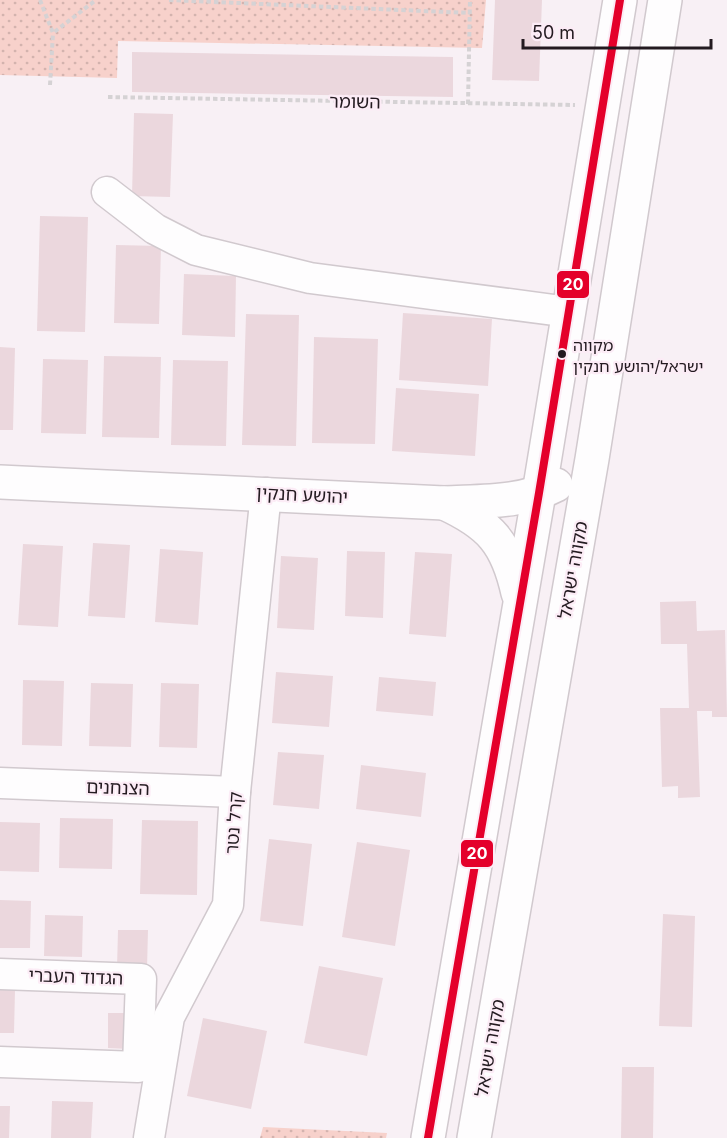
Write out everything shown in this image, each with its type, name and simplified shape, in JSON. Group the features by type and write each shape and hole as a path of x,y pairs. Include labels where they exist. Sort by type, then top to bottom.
{"main road":[{"path":"428,1138 539,493 620,0"},
{"name":"מקווה ישראל","path":"474,1138 592,459 665,0"},
{"name":"יהושע חנקין","path":"0,482 444,503 499,501 539,493 563,482 592,459"},
{"path":"444,503 479,521 496,537 507,554 520,603"}],"street":[{"path":"107,192 155,229 196,250 310,278 569,312"},
{"name":"קרל נטר","path":"149,1138 169,1017 228,905 235,792 266,493"},
{"name":"הצנחנים","path":"0,783 235,792"},
{"name":"הגדוד העברי","path":"0,974 141,979 138,1067 0,1062"}],"path":[{"path":"39,0 53,33 50,85"},
{"path":"53,33 96,0"},
{"path":"169,0 470,14"},
{"path":"468,104 470,0"},
{"name":"השומר","path":"108,97 602,106"}],"shaded area":[{"path":"0,0 486,0 482,48 118,41 117,78 0,75"},
{"path":"263,1127 387,1133 386,1138 260,1138"}],"building":[{"path":"495,0 542,0 539,81 492,80"},
{"path":"132,52 453,57 453,97 132,92"},
{"path":"134,113 173,114 170,197 132,196"},
{"path":"40,216 88,217 85,332 37,331"},
{"path":"116,245 161,246 159,324 114,323"},
{"path":"184,274 236,276 235,337 182,335"},
{"path":"403,313 492,319 488,386 399,380"},
{"path":"246,314 299,315 296,446 242,445"},
{"path":"314,337 378,339 375,444 312,443"},
{"path":"0,347 15,348 13,430 0,430"},
{"path":"104,356 161,357 159,438 102,437"},
{"path":"43,359 88,360 86,434 41,433"},
{"path":"173,360 228,361 226,446 171,445"},
{"path":"396,388 479,394 475,456 392,451"},
{"path":"93,543 130,545 125,618 88,616"},
{"path":"23,544 63,546 58,627 18,625"},
{"path":"160,549 203,552 198,625 155,622"},
{"path":"347,551 385,552 383,618 345,616"},
{"path":"415,552 452,554 446,637 409,634"},
{"path":"281,556 318,558 314,630 277,628"},
{"path":"696,601 697,631 725,630 727,717 712,717 712,711 697,711 700,797 678,798 678,786 662,787 660,708 689,708 687,644 661,644 660,602"},
{"path":"276,672 333,676 329,727 272,723"},
{"path":"379,677 436,682 433,716 376,711"},
{"path":"23,680 64,681 62,746 22,745"},
{"path":"91,683 133,684 131,747 89,746"},
{"path":"161,683 199,684 197,748 159,747"},
{"path":"278,752 324,755 319,809 273,805"},
{"path":"361,765 426,773 421,817 356,809"},
{"path":"60,818 113,819 112,869 59,868"},
{"path":"142,820 198,821 197,895 140,894"},
{"path":"0,822 40,823 39,872 0,871"},
{"path":"269,839 312,844 303,926 260,921"},
{"path":"357,842 410,850 395,946 342,937"},
{"path":"0,900 31,901 30,948 0,948"},
{"path":"663,914 695,916 692,1027 659,1026"},
{"path":"45,915 83,916 82,957 44,956"},
{"path":"118,930 148,930 147,969 117,968"},
{"path":"319,966 383,978 367,1056 304,1043"},
{"path":"0,990 15,990 14,1033 0,1033"},
{"path":"108,1013 129,1013 128,1049 108,1048"},
{"path":"203,1018 267,1031 251,1109 187,1096"},
{"path":"622,1067 654,1067 653,1138 621,1138"},
{"path":"52,1101 93,1102 91,1138 51,1138"},
{"path":"0,1106 10,1106 9,1138 0,1138"}],"transit line":[{"name":"20","path":"428,1138 539,493 620,0"}],"place":[{"name":"מקווה ישראל/יהושע חנקין","path":"562,354"}]}
